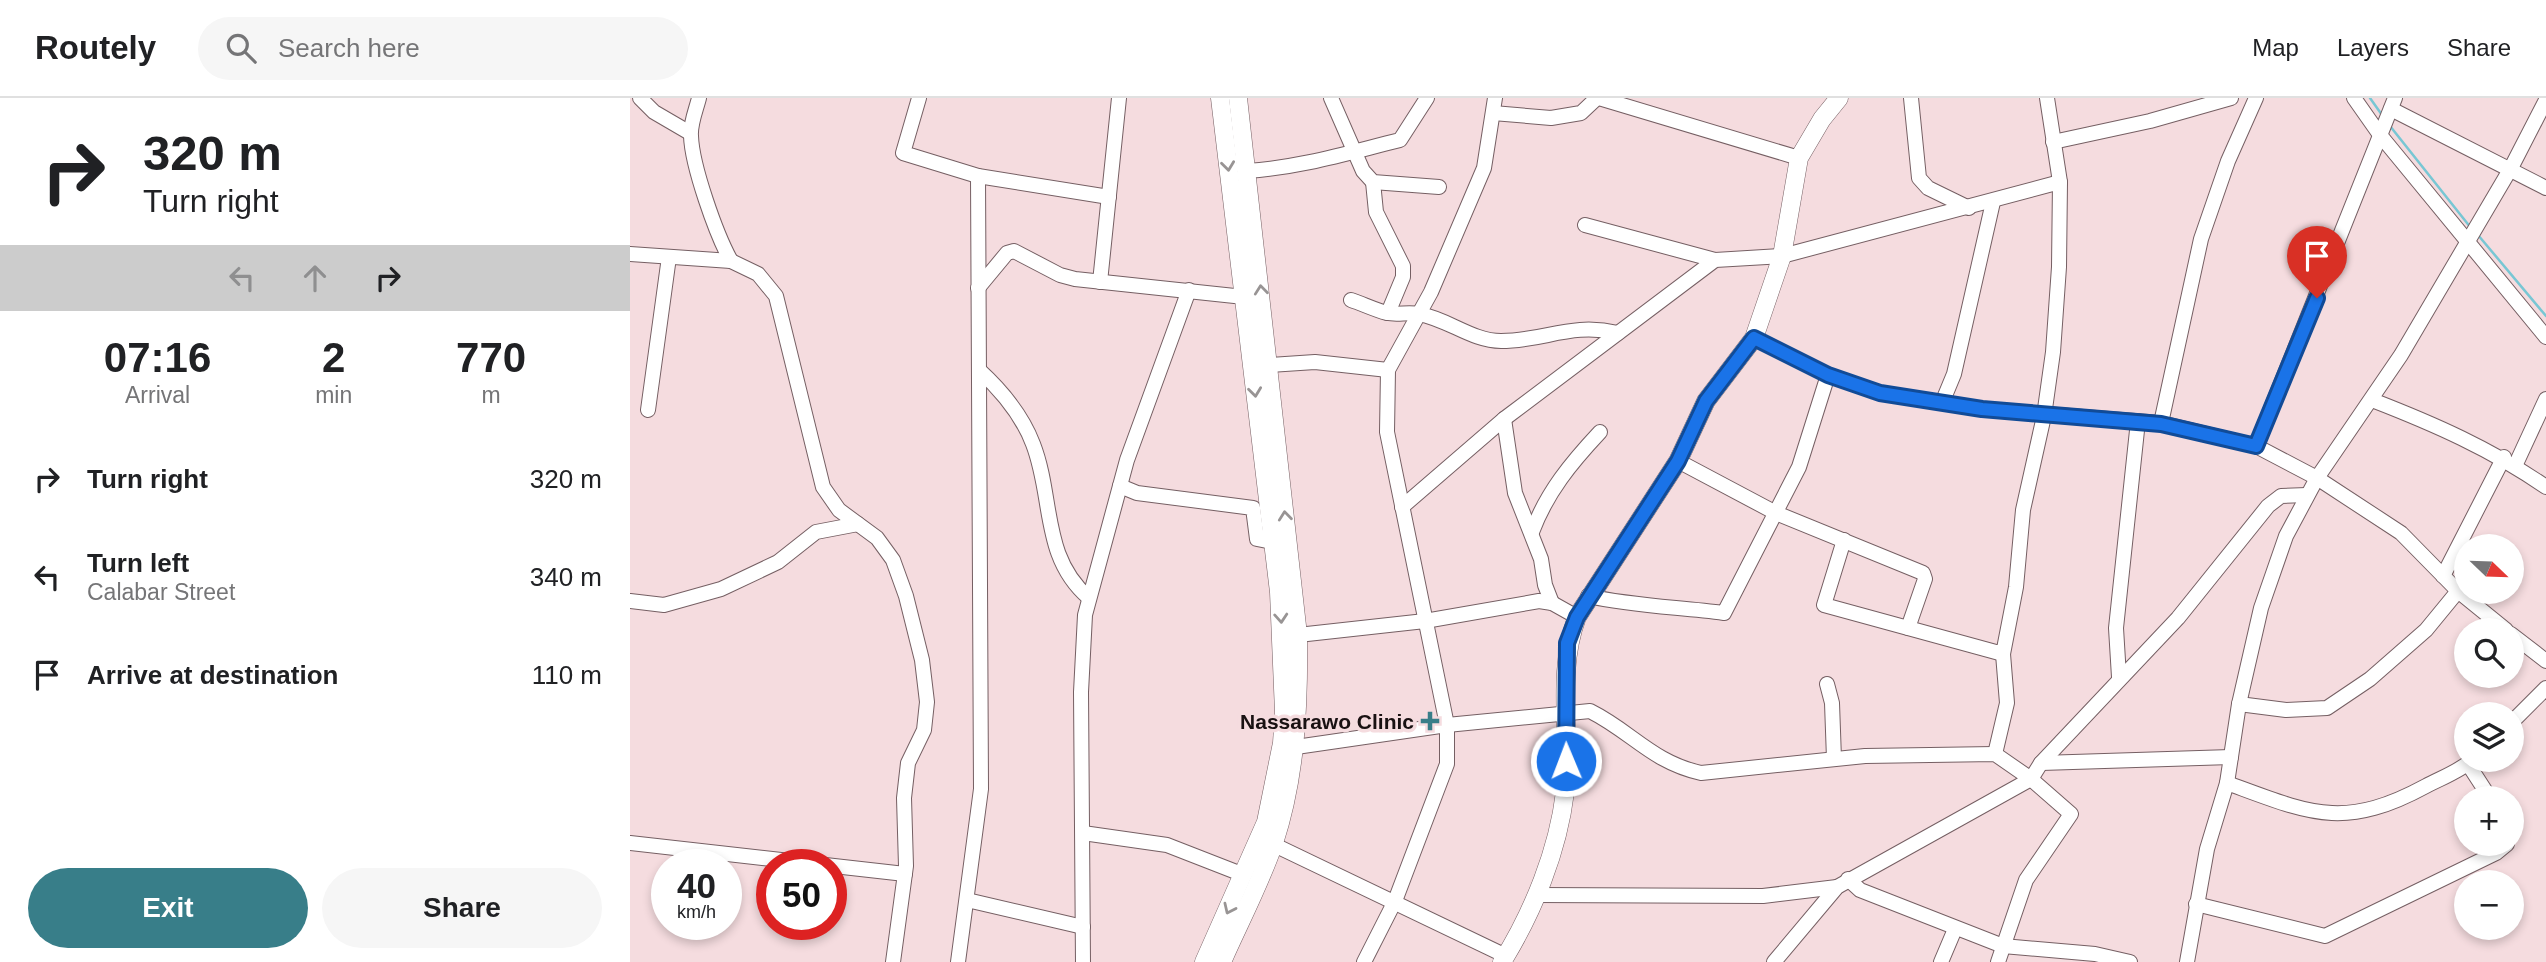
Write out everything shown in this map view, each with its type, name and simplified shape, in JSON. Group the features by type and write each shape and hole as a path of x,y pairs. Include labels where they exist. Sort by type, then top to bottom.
{"main road":[{"path":"1204,962 1244,874 1267,841 1284,712 1282,636 1220,98"},
{"path":"1222,962 1267,841 1296,747 1298,635 1238,98"},
{"path":"1504,959 1536,895 1553,845 1564,793 1567,643 1577,617 1588,596 1678,461 1706,401 1754,338 1783,256 1799,158 1822,118 1839,98"}],"street":[{"path":"640,98 654,112 690,133"},
{"path":"699,98 690,133 719,239 731,261"},
{"path":"919,98 903,153 978,176 1109,197"},
{"path":"1100,282 1119,98"},
{"path":"1331,98 1363,171 1373,182 1376,212 1403,266 1403,277 1388,313"},
{"path":"1247,171 1307,165 1400,140 1427,98"},
{"path":"1364,962 1395,901 1447,764 1447,725 1387,432 1388,370 1419,314 1484,167 1495,98"},
{"path":"1493,113 1551,118 1581,113 1598,98 1799,158"},
{"path":"1911,98 1919,178 1928,188 1969,208"},
{"path":"1994,754 2007,703 2003,654 2015,587 2023,510 2044,416 2059,267 2060,182 2047,98"},
{"path":"2053,142 2150,121 2231,98"},
{"path":"2161,424 2201,239 2228,161 2256,98"},
{"path":"2352,99 2469,239 2546,337"},
{"path":"2187,962 2207,849 2227,783 2239,704 2261,608 2286,536 2317,478 2372,400 2482,218 2546,100"},
{"path":"2256,446 2393,104 2546,188"},
{"path":"958,962 981,789 978,176"},
{"path":"1373,182 1439,187"},
{"path":"1585,225 1715,260 1783,256 2060,182"},
{"path":"1942,403 1954,373 1993,202"},
{"path":"978,288 1007,253 1014,251 1060,275 1100,282 1244,297"},
{"path":"630,254 731,261 758,274 776,296 823,487 839,510 877,538 893,560 915,635 928,702 924,730 908,763 904,798 905,874 893,962"},
{"path":"648,410 669,257"},
{"path":"1402,508 1504,418 1715,260"},
{"path":"1083,962 1082,647 1089,598 1126,460 1189,290"},
{"path":"1351,300 1388,313 1419,314 1452,324 1483,340 1524,340 1563,330 1593,327 1618,333"},
{"path":"1754,338 1828,375 1880,393 2044,416 2161,424 2256,446 2317,478 2400,533 2454,587"},
{"path":"1269,365 1315,362 1388,370"},
{"path":"979,370 999,388 1033,443 1059,554 1070,582 1089,598"},
{"path":"1588,596 1634,606 1659,604 1724,613 1798,467 1828,375"},
{"path":"2443,576 2546,399"},
{"path":"2372,400 2443,428 2509,461 2546,487"},
{"path":"1504,418 1515,493 1532,532 1552,603"},
{"path":"2119,677 2116,628 2138,421"},
{"path":"1532,532 1544,502 1566,469 1600,432"},
{"path":"1678,461 1776,513 1923,573 1925,579 1908,628"},
{"path":"1120,486 1137,493 1253,508 1257,540 1272,542"},
{"path":"1536,895 1763,896 1842,883 2031,779 2041,762 2178,618 2268,506 2281,496 2307,495"},
{"path":"630,601 664,605 721,589 778,562 816,532 858,524"},
{"path":"1844,540 1824,605 2003,654"},
{"path":"2239,704 2286,710 2327,708 2370,679 2426,630 2454,596"},
{"path":"1298,635 1425,621 1539,601 1552,603 1577,617"},
{"path":"2474,604 2492,618"},
{"path":"2524,644 2546,661"},
{"path":"1827,684 1832,703 1834,759"},
{"path":"2524,710 2546,688"},
{"path":"1296,747 1447,725 1590,711 1611,721 1650,753 1678,767 1700,773 1865,755 1994,754 2031,779 2071,814 2026,880 1998,962"},
{"path":"2041,762 2231,757"},
{"path":"2227,783 2305,811 2331,815 2357,814 2404,799 2454,771"},
{"path":"1083,832 1167,845 1244,874"},
{"path":"1267,841 1395,901 1504,959"},
{"path":"630,843 905,874"},
{"path":"2196,904 2325,936 2490,856"},
{"path":"1842,883 2003,946 2095,954 2130,962"},
{"path":"1774,962 1842,883"},
{"path":"967,900 1083,927"},
{"path":"1941,962 1955,929"}],"waterway":[{"path":"2370,98 2382,115"},
{"path":"2390,126 2471,228"},
{"path":"2478,235 2546,316"}],"place":[{"name":"Nassarawo Clinic","path":"1430,721"}],"route":[{"path":"1566,761 1567,643 1577,617 1588,596 1678,461 1706,401 1754,338 1828,375 1880,393 2044,416 2093,417 2161,424 2200,430 2256,446 2317,298"}]}
